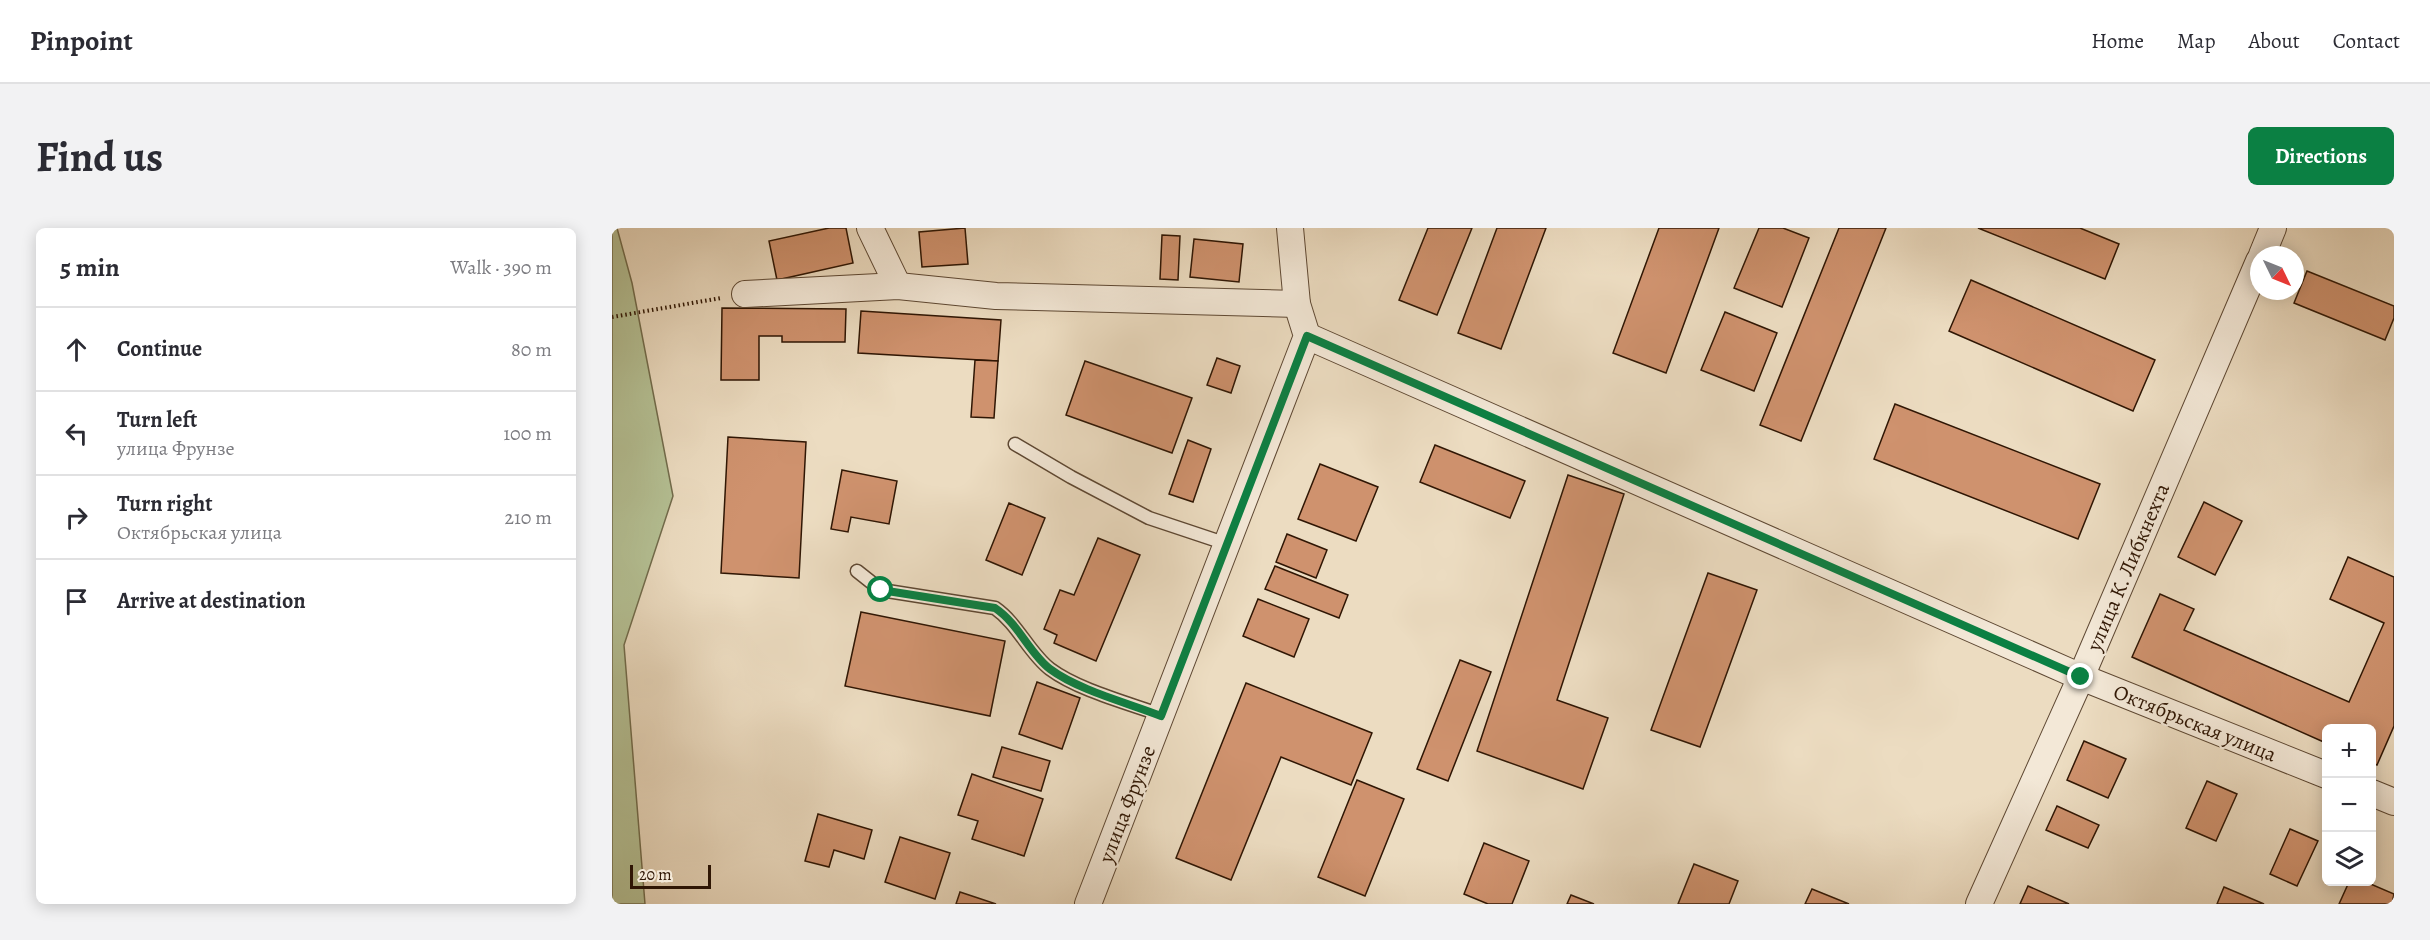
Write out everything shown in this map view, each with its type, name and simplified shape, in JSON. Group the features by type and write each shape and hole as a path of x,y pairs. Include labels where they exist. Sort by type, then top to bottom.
{"street":[{"path":"870,228 898,286"},
{"path":"1290,228 1297,304 1307,336"},
{"path":"2266,246 2273,228"},
{"name":"улица К. Либкнехта","path":"1979,904 2081,677 2250,282"},
{"path":"745,294 898,286 996,296 1297,304"},
{"name":"Октябрьская улица","path":"1307,336 2081,677 2322,773"},
{"name":"улица Фрунзе","path":"1088,904 1307,336"},
{"path":"2376,795 2394,802"}],"lane":[{"path":"1015,444 1071,477 1149,518 1227,544"},
{"path":"857,571 881,590 995,608 1005,615 1049,669 1072,682 1161,716"}],"path":[{"path":"612,316 745,294"}],"green space":[{"path":"612,228 617,228 632,283 673,496 624,645 645,904 612,904"}],"building":[{"path":"829,228 846,228 853,263 777,280 769,241"},
{"path":"965,228 968,264 922,267 919,232"},
{"path":"1428,228 1472,228 1437,315 1399,300"},
{"path":"1497,228 1546,228 1501,349 1458,333"},
{"path":"1659,228 1719,228 1666,373 1613,353"},
{"path":"1759,228 1783,228 1809,238 1782,307 1734,288"},
{"path":"1839,228 1886,228 1801,441 1760,425"},
{"path":"1978,228 2080,228 2119,244 2105,279"},
{"path":"1162,235 1180,236 1178,280 1160,279"},
{"path":"1194,239 1243,244 1239,282 1190,277"},
{"path":"2307,271 2394,306 2394,318 2385,340 2294,303 2295,300 2304,300 2304,278"},
{"path":"1971,280 2155,360 2133,411 1949,331"},
{"path":"722,308 846,309 845,342 782,342 782,336 759,336 759,380 721,380"},
{"path":"861,311 1001,320 998,361 858,353"},
{"path":"1725,312 1777,333 1754,391 1701,370"},
{"path":"1217,358 1240,366 1231,393 1207,385"},
{"path":"975,360 998,361 994,418 971,417"},
{"path":"1085,361 1192,398 1172,453 1066,415"},
{"path":"1895,404 2100,484 2078,539 1874,459"},
{"path":"728,437 806,442 799,578 721,573"},
{"path":"1188,440 1211,449 1193,502 1169,494"},
{"path":"1435,445 1525,481 1510,518 1420,482"},
{"path":"1320,464 1378,487 1356,541 1298,519"},
{"path":"842,470 897,481 889,524 851,517 848,532 831,529"},
{"path":"1568,475 1624,494 1557,700 1608,718 1583,789 1477,751"},
{"path":"2204,502 2242,521 2215,575 2178,557"},
{"path":"1009,503 1045,518 1022,575 986,560"},
{"path":"1287,534 1327,550 1316,578 1276,562"},
{"path":"1098,538 1140,555 1096,661 1054,643 1057,635 1044,629 1060,590 1074,595"},
{"path":"2348,557 2394,577 2394,726 2377,765 2376,724 2322,724 2322,741 2132,657 2160,594 2194,609 2184,630 2349,702 2384,623 2330,599"},
{"path":"1275,566 1348,595 1339,618 1265,589"},
{"path":"1708,573 1757,590 1700,747 1651,730"},
{"path":"1258,599 1309,619 1294,657 1243,636"},
{"path":"861,612 1005,641 990,716 845,686"},
{"path":"1460,660 1491,672 1448,781 1417,769"},
{"path":"1037,682 1080,698 1062,749 1019,734"},
{"path":"1246,683 1372,733 1351,785 1281,757 1231,880 1176,858"},
{"path":"2084,741 2126,759 2108,798 2067,780"},
{"path":"1002,747 1050,761 1041,791 993,777"},
{"path":"972,774 1043,799 1024,856 972,839 978,821 958,815"},
{"path":"1357,780 1404,799 1365,896 1318,877"},
{"path":"2207,781 2237,794 2216,841 2186,828"},
{"path":"2057,806 2099,825 2088,848 2046,830"},
{"path":"818,814 872,830 864,859 834,850 829,867 805,861"},
{"path":"2290,829 2318,841 2297,886 2270,874"},
{"path":"900,837 950,853 935,899 885,882"},
{"path":"1484,843 1529,861 1512,904 1488,904 1464,894"},
{"path":"1694,864 1738,881 1729,904 1678,904"},
{"path":"2028,886 2069,904 2020,904"},
{"path":"2347,886 2375,886 2394,894 2392,904 2339,904"},
{"path":"2224,887 2264,904 2217,904"},
{"path":"1812,889 1849,904 1805,904"},
{"path":"960,892 996,904 956,904"},
{"path":"1571,895 1594,904 1567,904"}],"route":[{"path":"881,590 995,608 1005,615 1049,669 1072,682 1161,716 1307,336 2081,677"}]}
